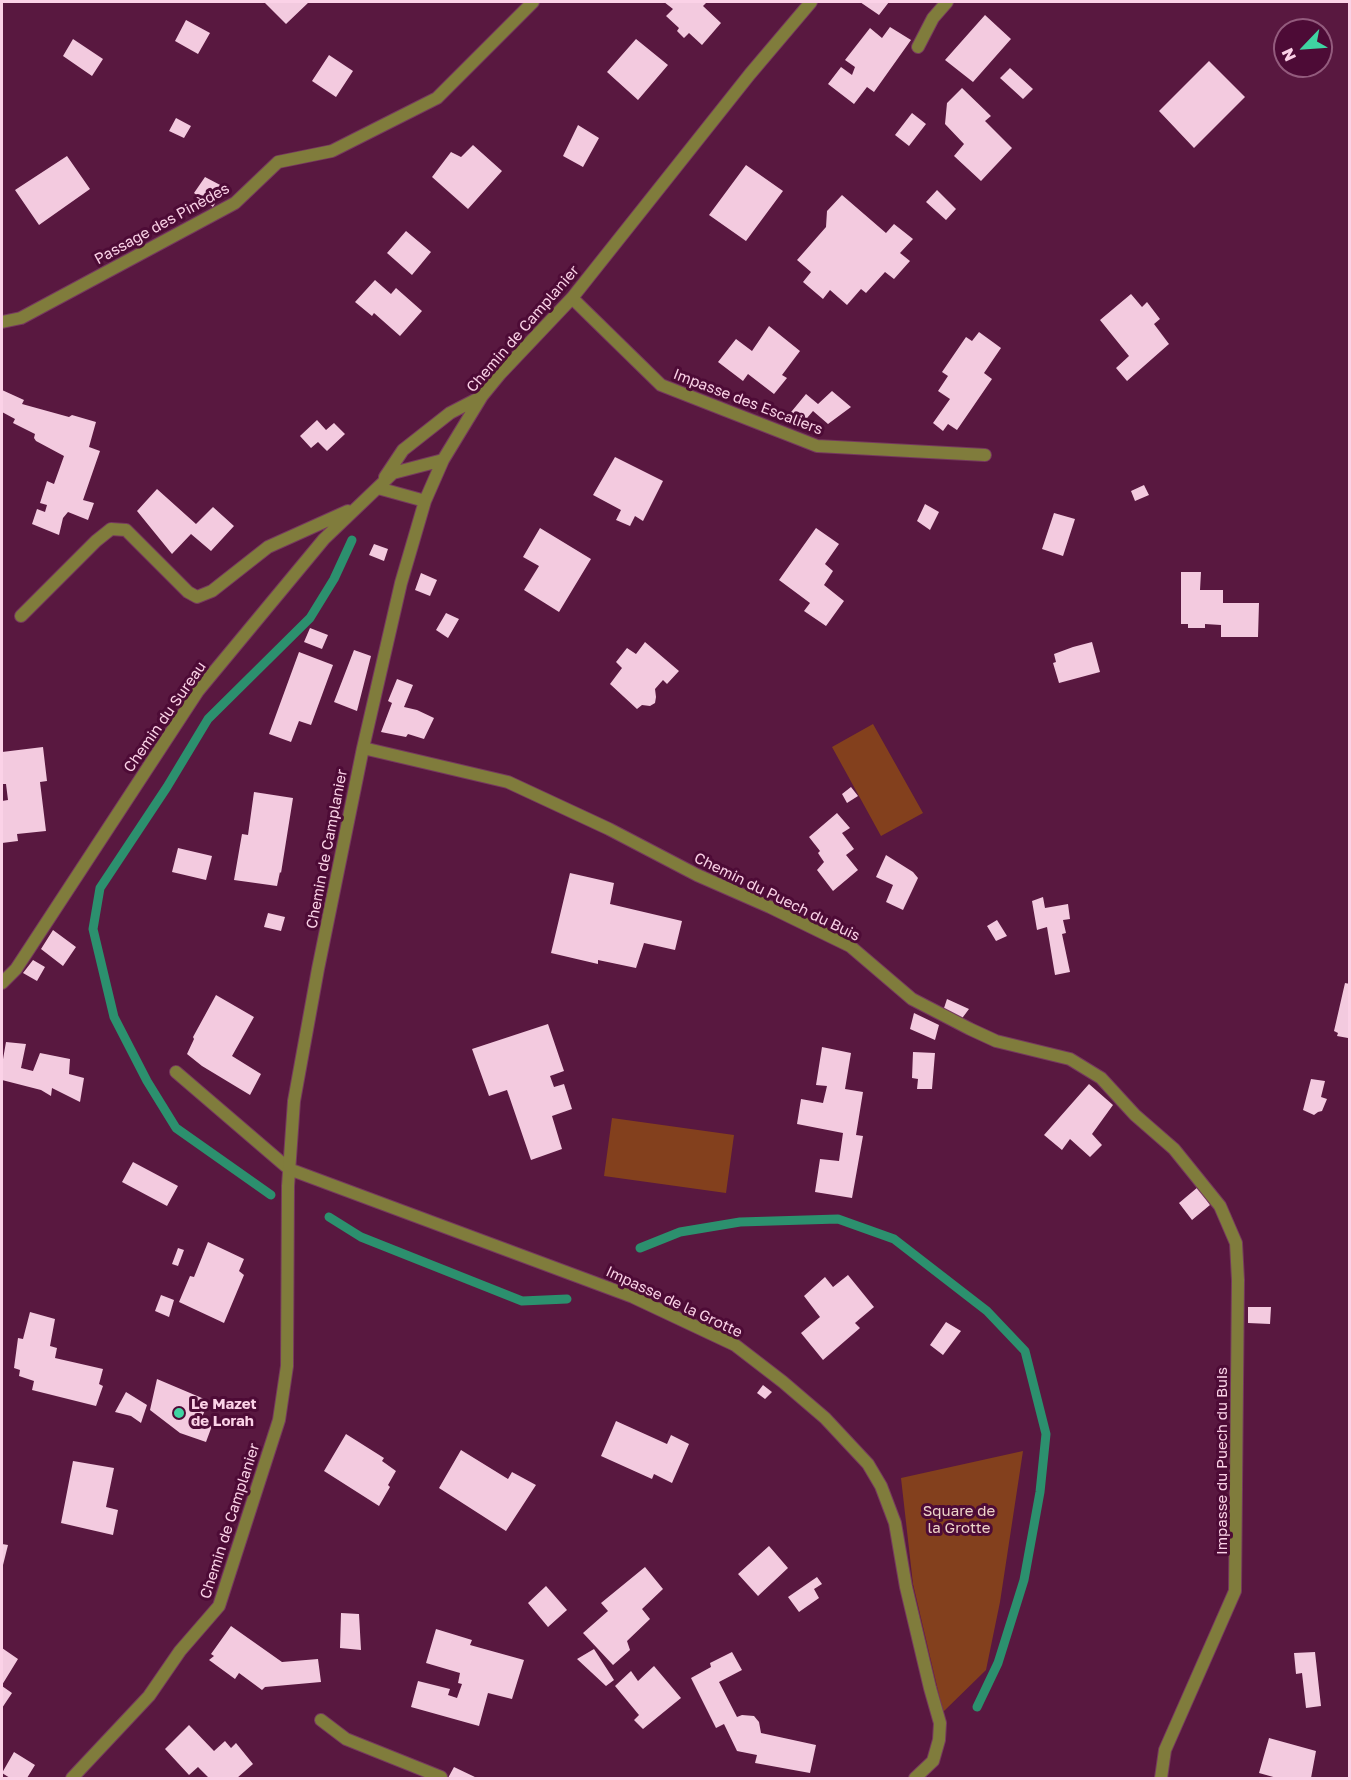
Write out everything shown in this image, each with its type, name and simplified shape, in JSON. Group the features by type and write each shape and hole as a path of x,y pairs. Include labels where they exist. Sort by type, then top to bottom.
{"street":[{"name":"Passage des Pinèdes","path":"2,322 21,318 235,203 278,162 332,151 437,98 533,2"},
{"name":"Chemin de Camplanier","path":"72,1779 150,1696 180,1651 219,1606 279,1420 287,1366 289,1169 296,1090 363,748 401,583 425,501 443,460 482,396 572,298 750,74 811,2"},
{"path":"918,47 933,18 947,2"},
{"name":"Impasse des Escaliers","path":"572,298 661,385 817,446 985,455"},
{"name":"Chemin du Sureau","path":"378,488 404,450 450,413 482,396"},
{"name":"Chemin du Sureau","path":"2,983 16,969 198,691 324,539 393,474 443,460"},
{"path":"378,488 425,501"},
{"path":"21,616 111,529 126,530 188,592 197,597 212,591 268,547 358,507"},
{"name":"Chemin du Puech du Buis","path":"363,748 508,782 609,828 697,875 850,946 912,999 928,1008 996,1041 1070,1059 1101,1078 1135,1115 1174,1149"},
{"path":"176,1072 289,1169"},
{"name":"Impasse du Puech du Buis","path":"1161,1779 1165,1750 1235,1591 1237,1551 1238,1280 1236,1243 1220,1206 1174,1149"},
{"name":"Impasse de la Grotte","path":"289,1169 633,1297 735,1345 825,1418 868,1464 881,1486 895,1523 906,1587 940,1723 939,1740 933,1761 915,1779"},
{"path":"321,1720 346,1739 441,1777"}],"green space":[{"path":"873,724 923,813 881,836 832,747"},
{"path":"612,1118 734,1135 726,1193 604,1176"},
{"name":"Square de la Grotte","path":"1023,1451 1000,1602 986,1670 943,1712 913,1584 901,1478"}],"building":[{"path":"264,2 309,2 286,24"},
{"path":"664,2 707,2 703,6 721,23 702,45 689,33 684,38 677,31 679,28 666,16 673,9"},
{"path":"860,2 889,2 879,15"},
{"path":"985,15 1011,39 973,82 945,60"},
{"path":"186,20 210,33 198,54 175,41"},
{"path":"890,27 911,40 874,92 867,87 854,104 828,84 841,67 852,75 855,67 845,60 870,28 882,38"},
{"path":"73,39 103,59 92,76 63,56"},
{"path":"636,39 668,65 638,100 607,72"},
{"path":"329,55 353,71 336,97 312,81"},
{"path":"1209,61 1245,97 1194,148 1159,111"},
{"path":"1010,68 1033,89 1023,99 1000,78"},
{"path":"962,88 991,116 985,121 1012,148 981,181 954,156 964,144 945,124 947,103"},
{"path":"912,113 926,124 909,146 895,135"},
{"path":"176,118 191,126 184,138 169,131"},
{"path":"578,125 599,138 583,167 563,156"},
{"path":"473,145 502,171 468,209 432,177 451,152 461,157"},
{"path":"67,156 90,189 39,225 15,190"},
{"path":"746,165 783,191 746,241 709,215"},
{"path":"205,177 224,187 213,207 194,193"},
{"path":"937,190 956,209 946,220 926,202"},
{"path":"842,195 886,233 894,224 913,239 900,253 910,261 894,279 885,272 866,293 861,289 847,305 830,290 823,299 803,282 811,272 797,260 826,227 827,211"},
{"path":"406,231 431,252 412,275 387,253"},
{"path":"375,280 391,294 396,288 422,311 400,336 374,313 372,316 355,302"},
{"path":"1131,294 1142,307 1147,302 1160,319 1154,324 1169,344 1127,381 1116,368 1129,356 1100,320"},
{"path":"769,326 800,351 782,375 787,378 774,394 748,374 743,381 718,362 736,339 752,351"},
{"path":"979,332 1001,348 984,373 992,379 957,430 948,424 943,431 933,423 950,399 938,391 948,376 942,372 966,337 972,341"},
{"path":"2,390 24,400 22,404 96,422 89,447 100,451 83,500 94,503 88,520 68,512 63,518 59,535 32,524 37,509 45,512 47,505 40,503 47,481 54,484 64,456 36,441 35,434 13,423 15,419 2,412"},
{"path":"832,391 851,407 828,424 813,411 802,424 787,417 806,394 818,404"},
{"path":"317,420 326,430 334,423 345,434 327,451 318,442 311,448 300,436"},
{"path":"615,457 663,481 643,521 635,516 630,526 616,520 621,510 593,495"},
{"path":"1144,485 1149,495 1135,501 1131,491"},
{"path":"157,489 196,524 213,507 234,526 211,551 191,534 172,554 137,511"},
{"path":"925,504 939,512 930,530 917,521"},
{"path":"1054,513 1075,519 1063,556 1042,549"},
{"path":"540,528 591,559 559,612 524,590 539,566 523,557"},
{"path":"816,528 839,544 825,564 833,571 824,585 844,601 826,626 804,611 810,603 779,580"},
{"path":"374,544 388,549 384,561 369,555"},
{"path":"1181,572 1201,572 1200,590 1223,590 1223,603 1259,603 1258,637 1221,637 1221,625 1205,624 1205,628 1188,628 1188,624 1181,624"},
{"path":"421,573 437,580 430,596 415,590"},
{"path":"446,613 459,619 448,638 436,630"},
{"path":"310,628 328,635 322,649 304,642"},
{"path":"645,642 679,671 667,684 663,680 655,689 655,703 650,706 642,705 637,709 610,684 622,668 616,662 627,648 636,654"},
{"path":"1092,642 1100,672 1059,683 1053,663 1056,662 1054,654"},
{"path":"354,650 371,656 357,711 334,702"},
{"path":"299,652 333,665 311,725 299,721 291,742 269,734"},
{"path":"397,679 413,685 404,707 434,718 424,739 408,734 406,737 381,732 392,703 388,701"},
{"path":"43,747 47,781 40,782 46,831 17,834 18,841 2,843 2,801 8,800 6,784 3,784 2,752"},
{"path":"851,787 858,796 847,803 842,794"},
{"path":"254,792 293,798 277,886 234,880 242,834 248,835"},
{"path":"837,813 850,828 842,833 854,849 846,855 858,870 833,891 817,870 824,862 818,853 820,851 809,837"},
{"path":"178,848 212,856 206,880 172,872"},
{"path":"886,855 913,872 918,878 903,910 886,902 893,885 876,877"},
{"path":"570,873 614,883 610,904 682,921 675,950 644,943 636,968 598,960 598,964 551,953"},
{"path":"1043,897 1045,908 1068,904 1070,919 1063,920 1066,933 1062,934 1070,972 1055,975 1047,927 1037,930 1032,901"},
{"path":"268,913 285,917 281,931 264,927"},
{"path":"997,920 1007,936 996,941 987,926"},
{"path":"53,930 76,947 63,966 41,949"},
{"path":"33,960 45,967 37,981 23,973"},
{"path":"1345,983 1350,984 1350,1034 1348,1038 1337,1036 1338,1033 1334,1031"},
{"path":"216,995 254,1017 232,1056 261,1074 250,1095 202,1066 187,1054 193,1037"},
{"path":"947,999 969,1009 960,1021 943,1011"},
{"path":"914,1013 939,1025 935,1040 910,1029"},
{"path":"548,1024 564,1071 550,1076 554,1087 564,1084 572,1109 552,1116 562,1149 531,1160 507,1090 489,1096 472,1049"},
{"path":"6,1042 26,1044 21,1068 33,1071 40,1053 70,1059 69,1074 84,1078 80,1102 52,1088 51,1096 41,1090 2,1080"},
{"path":"822,1047 851,1053 845,1089 863,1092 856,1135 863,1136 852,1198 815,1192 820,1159 839,1161 843,1133 797,1124 801,1099 823,1103 827,1086 816,1085"},
{"path":"913,1052 935,1053 932,1089 917,1089 918,1079 912,1078"},
{"path":"1311,1079 1325,1081 1321,1097 1327,1099 1322,1111 1314,1115 1303,1110"},
{"path":"1089,1084 1113,1105 1092,1134 1102,1145 1090,1157 1070,1139 1062,1150 1044,1135"},
{"path":"133,1162 178,1186 167,1206 122,1182"},
{"path":"1198,1187 1210,1205 1192,1220 1179,1203"},
{"path":"208,1242 244,1259 239,1271 244,1275 224,1323 179,1302 190,1276 194,1277"},
{"path":"178,1248 184,1250 178,1266 172,1264"},
{"path":"848,1275 874,1307 855,1323 860,1328 823,1360 801,1333 820,1317 804,1296 825,1277 833,1287"},
{"path":"161,1295 174,1300 169,1317 155,1311"},
{"path":"1248,1307 1271,1307 1270,1324 1248,1323"},
{"path":"30,1312 55,1319 50,1346 57,1348 55,1358 103,1369 99,1384 103,1386 96,1406 32,1390 34,1381 19,1376 20,1370 14,1368 18,1338 23,1339"},
{"path":"946,1322 961,1331 943,1355 930,1345"},
{"name":"Le Mazet de Lorah","path":"157,1379 209,1401 202,1417 213,1423 206,1442 180,1433 150,1410"},
{"path":"763,1385 772,1392 765,1399 757,1393"},
{"path":"126,1392 147,1405 141,1423 131,1416 115,1412"},
{"path":"616,1421 667,1444 671,1435 689,1444 672,1483 654,1474 652,1479 601,1456"},
{"path":"346,1434 384,1458 382,1461 396,1471 379,1506 324,1471"},
{"path":"461,1450 508,1479 512,1472 536,1485 506,1531 439,1488"},
{"path":"73,1461 114,1468 106,1507 118,1510 113,1535 61,1523"},
{"path":"2,1544 8,1545 2,1569"},
{"path":"769,1546 788,1568 758,1596 738,1574"},
{"path":"645,1567 663,1589 642,1609 650,1619 627,1641 630,1650 613,1665 583,1633 608,1611 601,1603"},
{"path":"817,1577 822,1584 814,1589 819,1598 799,1612 788,1597"},
{"path":"546,1586 567,1610 548,1627 528,1603"},
{"path":"341,1613 359,1614 361,1650 340,1648"},
{"path":"231,1626 282,1662 318,1659 321,1682 265,1687 262,1690 239,1673 235,1679 209,1660 214,1656 211,1654"},
{"path":"436,1629 472,1640 470,1645 524,1660 512,1699 488,1693 479,1726 411,1707 418,1681 450,1689 448,1695 457,1698 462,1684 458,1683 460,1673 426,1663"},
{"path":"2,1648 18,1659 2,1685"},
{"path":"594,1649 614,1680 606,1686 577,1659"},
{"path":"732,1652 742,1670 719,1682 737,1717 754,1716 759,1722 761,1733 816,1745 810,1773 755,1763 757,1755 737,1751 724,1724 716,1728 691,1678 711,1667 710,1663"},
{"path":"1315,1652 1321,1706 1306,1708 1302,1673 1296,1674 1294,1653"},
{"path":"654,1666 681,1698 643,1729 634,1720 639,1715 615,1686 631,1671 638,1681"},
{"path":"2,1686 12,1693 2,1708"},
{"path":"189,1725 214,1751 225,1741 231,1748 236,1743 253,1764 237,1778 209,1778 198,1767 189,1775 165,1749"},
{"path":"1269,1738 1316,1751 1311,1778 1277,1778 1259,1773"},
{"path":"14,1752 35,1765 27,1778 10,1778 2,1773"},
{"path":"454,1767 477,1778 448,1778"}],"waterway":[{"path":"271,1195 176,1128 147,1081 114,1017 93,929 100,888 167,787 208,719 310,618 334,579 352,540"},
{"path":"329,1217 361,1237 522,1301 567,1299"},
{"path":"640,1248 680,1232 740,1222 838,1219 894,1239 987,1311 1025,1351 1046,1434 1040,1492 1024,1580 998,1663 977,1707"}],"place":[{"name":"Le Mazet de Lorah","path":"179,1413"}]}
